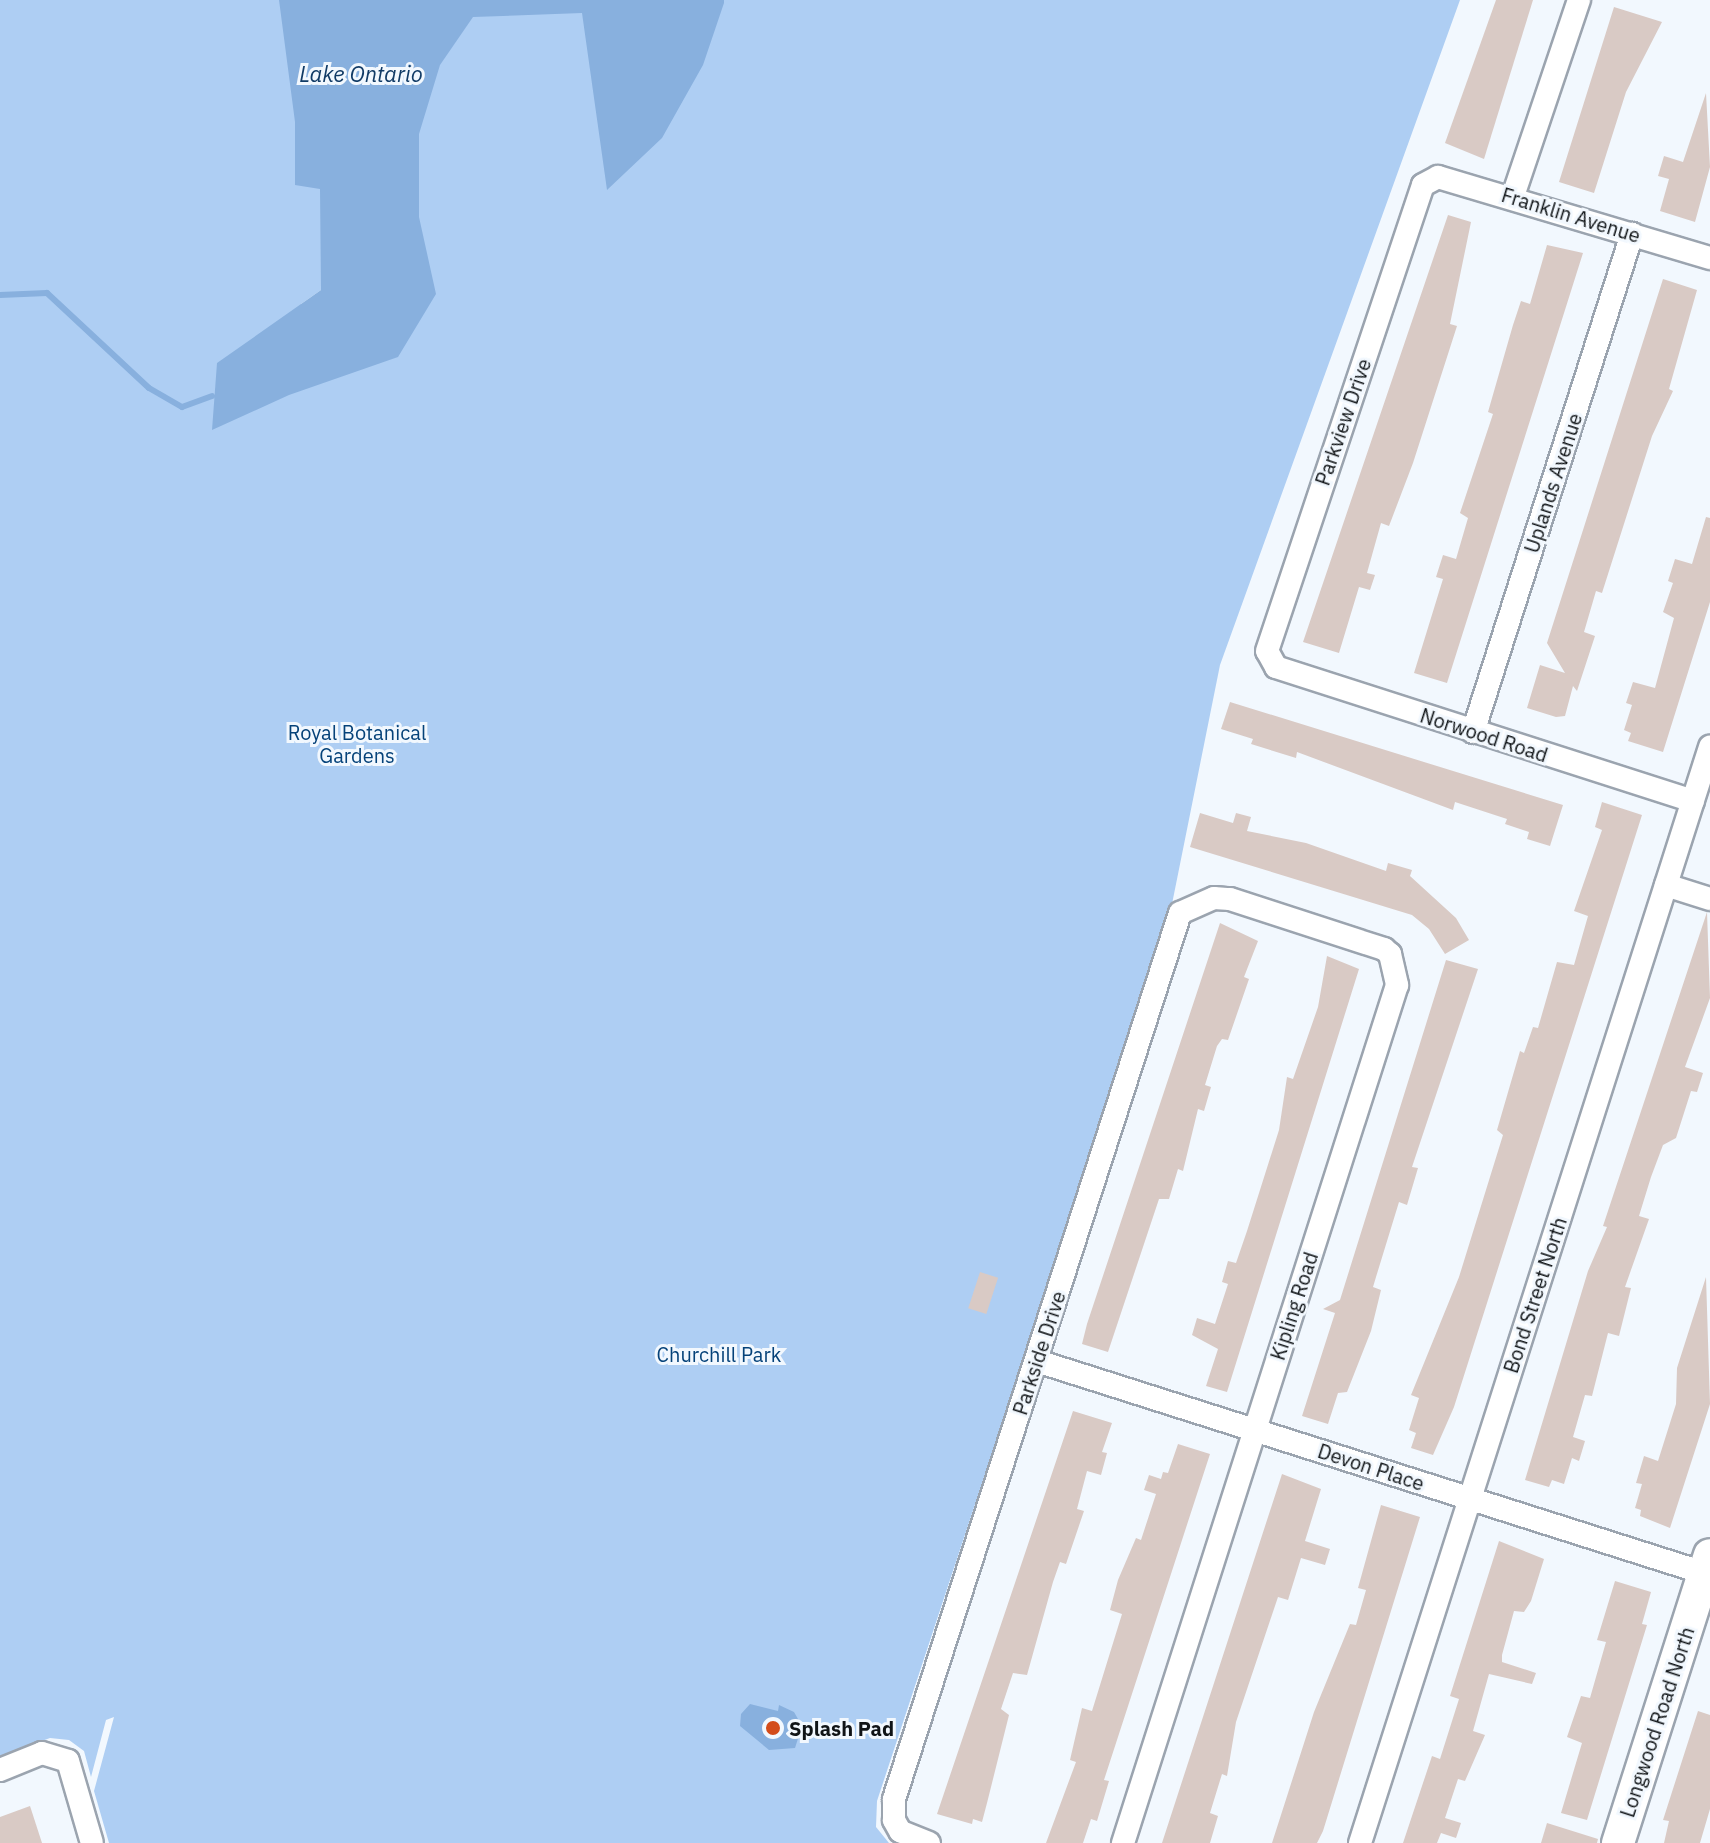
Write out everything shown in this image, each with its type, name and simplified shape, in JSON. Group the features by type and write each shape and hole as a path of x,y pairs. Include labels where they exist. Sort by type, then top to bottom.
{"street":[{"path":"1513,196 1579,0"},
{"name":"Franklin Avenue","path":"1431,178 1513,196 1710,258"},
{"name":"Parkview Drive","path":"1276,667 1267,659 1271,634 1423,185 1431,178"},
{"name":"Uplands Avenue","path":"1473,732 1632,234"},
{"name":"Norwood Road","path":"1276,667 1693,801"},
{"name":"Bond Street North","path":"1360,1843 1710,747"},
{"path":"1666,885 1710,899"},
{"name":"Kipling Road","path":"1123,1843 1397,985 1390,954 1384,949 1230,899 1206,900"},
{"name":"Parkside Drive","path":"929,1843 900,1831 894,1820 894,1799 1180,913 1206,900"},
{"name":"Devon Place","path":"1037,1361 1470,1499 1707,1564"},
{"name":"Longwood Road North","path":"1618,1843 1707,1564"},
{"path":"0,1770 42,1753 68,1761 92,1843"}],"green space":[{"path":"0,0 292,0 333,171 321,290 301,304 299,378 445,0 1460,0 1220,665 1170,914 877,1801 876,1827 889,1843 109,1843 94,1791 114,1717 106,1720 91,1777 84,1751 69,1740 50,1738 0,1756"}],"water":[{"name":"Lake Ontario","path":"279,0 724,0 724,3 703,65 662,138 607,190 582,13 473,17 440,65 419,134 419,217 436,294 398,357 289,395 212,430 217,363 321,290 320,189 295,185 295,122"},
{"name":"Splash Pad","path":"750,1704 778,1711 779,1705 794,1712 802,1726 795,1748 769,1750 740,1726 741,1714"}],"building":[{"path":"1496,0 1533,0 1484,159 1445,143"},
{"path":"1614,7 1662,22 1626,92 1594,193 1559,182"},
{"path":"1706,93 1710,167 1695,222 1660,211 1669,179 1658,176 1664,156 1683,162"},
{"path":"1448,215 1471,222 1450,324 1457,326 1413,463 1389,526 1381,523 1367,573 1375,575 1370,590 1359,587 1339,653 1303,642"},
{"path":"1547,245 1583,253 1447,683 1414,673 1443,579 1436,577 1443,555 1456,559 1468,518 1460,513 1493,414 1488,412 1513,325 1521,301 1530,304"},
{"path":"1663,279 1697,290 1669,389 1673,391 1652,436 1602,593 1596,591 1584,632 1595,636 1577,691 1573,686 1565,716 1556,717 1527,708 1540,665 1565,673 1547,643"},
{"path":"1706,517 1710,518 1710,602 1663,752 1628,741 1631,733 1624,730 1632,705 1626,703 1633,682 1655,688 1674,618 1663,612 1673,583 1668,581 1675,559 1692,564"},
{"path":"1230,702 1563,805 1550,846 1527,839 1529,832 1505,824 1507,819 1455,802 1453,810 1297,752 1296,758 1251,744 1253,739 1221,729"},
{"path":"1602,802 1642,815 1454,1407 1433,1455 1411,1448 1416,1433 1409,1430 1419,1398 1411,1395 1459,1277 1503,1135 1497,1130 1520,1051 1524,1053 1533,1027 1538,1028 1557,962 1574,965 1588,916 1574,911 1602,830 1595,827"},
{"path":"1200,813 1233,823 1236,813 1251,817 1247,831 1306,843 1386,871 1388,863 1412,870 1410,876 1456,918 1469,940 1445,954 1429,929 1412,915 1190,847"},
{"path":"1707,912 1710,998 1685,1067 1703,1073 1697,1092 1691,1091 1676,1138 1663,1145 1651,1177 1639,1216 1649,1219 1625,1287 1631,1288 1619,1336 1608,1333 1592,1396 1585,1395 1573,1437 1585,1441 1579,1461 1572,1458 1564,1484 1552,1480 1549,1487 1525,1480 1588,1271 1607,1227 1603,1226"},
{"path":"1220,923 1258,941 1244,977 1249,979 1228,1040 1222,1039 1217,1046 1205,1085 1211,1087 1204,1111 1198,1109 1183,1171 1178,1169 1169,1199 1159,1199 1108,1352 1082,1344 1087,1324"},
{"path":"1327,956 1359,969 1227,1392 1206,1386 1218,1349 1192,1335 1197,1318 1215,1324 1228,1284 1222,1282 1228,1261 1236,1263 1279,1130 1287,1077 1293,1079 1318,1007"},
{"path":"1446,960 1478,969 1412,1167 1418,1168 1407,1205 1399,1202 1373,1287 1381,1290 1371,1331 1347,1392 1338,1393 1328,1424 1302,1416 1335,1313 1323,1309 1340,1300"},
{"path":"980,1272 998,1278 986,1314 968,1308"},
{"path":"1706,1277 1710,1404 1670,1528 1640,1516 1641,1510 1635,1508 1642,1484 1636,1483 1644,1456 1658,1461 1676,1404 1677,1368"},
{"path":"1073,1411 1112,1423 1102,1452 1107,1453 1101,1475 1087,1471 1077,1509 1084,1511 1066,1564 1060,1562 1053,1582 1027,1675 1013,1673 1001,1709 1009,1715 982,1822 973,1819 972,1824 937,1814"},
{"path":"1178,1444 1210,1454 1104,1780 1109,1781 1097,1821 1091,1819 1083,1843 1046,1843 1076,1762 1070,1760 1082,1708 1092,1711 1122,1614 1110,1610 1118,1580 1136,1538 1141,1540 1156,1494 1144,1490 1149,1475 1161,1479 1163,1472 1168,1473"},
{"path":"1282,1474 1321,1489 1305,1541 1330,1549 1325,1565 1301,1558 1288,1600 1278,1597 1236,1722 1227,1776 1222,1774 1210,1813 1218,1816 1210,1843 1162,1843"},
{"path":"1381,1505 1420,1517 1323,1831 1317,1843 1272,1843 1314,1712 1350,1624 1356,1625 1366,1590 1358,1588"},
{"path":"1499,1541 1544,1559 1531,1601 1524,1612 1514,1611 1502,1655 1502,1662 1536,1673 1532,1684 1489,1674 1473,1731 1485,1735 1465,1781 1458,1779 1445,1818 1461,1823 1456,1838 1441,1833 1437,1843 1403,1843 1432,1756 1440,1759 1459,1699 1450,1696"},
{"path":"1615,1581 1651,1592 1642,1624 1647,1625 1587,1820 1561,1813 1582,1743 1567,1737 1581,1696 1590,1698 1606,1642 1597,1640"},
{"path":"1698,1711 1710,1715 1710,1809 1700,1843 1664,1843 1669,1821 1663,1820"},
{"path":"30,1806 42,1843 0,1843 0,1817"},
{"path":"1547,1823 1598,1839 1597,1843 1541,1843"}],"waterway":[{"path":"0,295 47,293 149,388 182,407 212,396"}],"place":[{"name":"Splash Pad","path":"773,1728"}],"park label":[{"name":"Royal Botanical Gardens","path":"357,744"},
{"name":"Churchill Park","path":"719,1354"}]}
